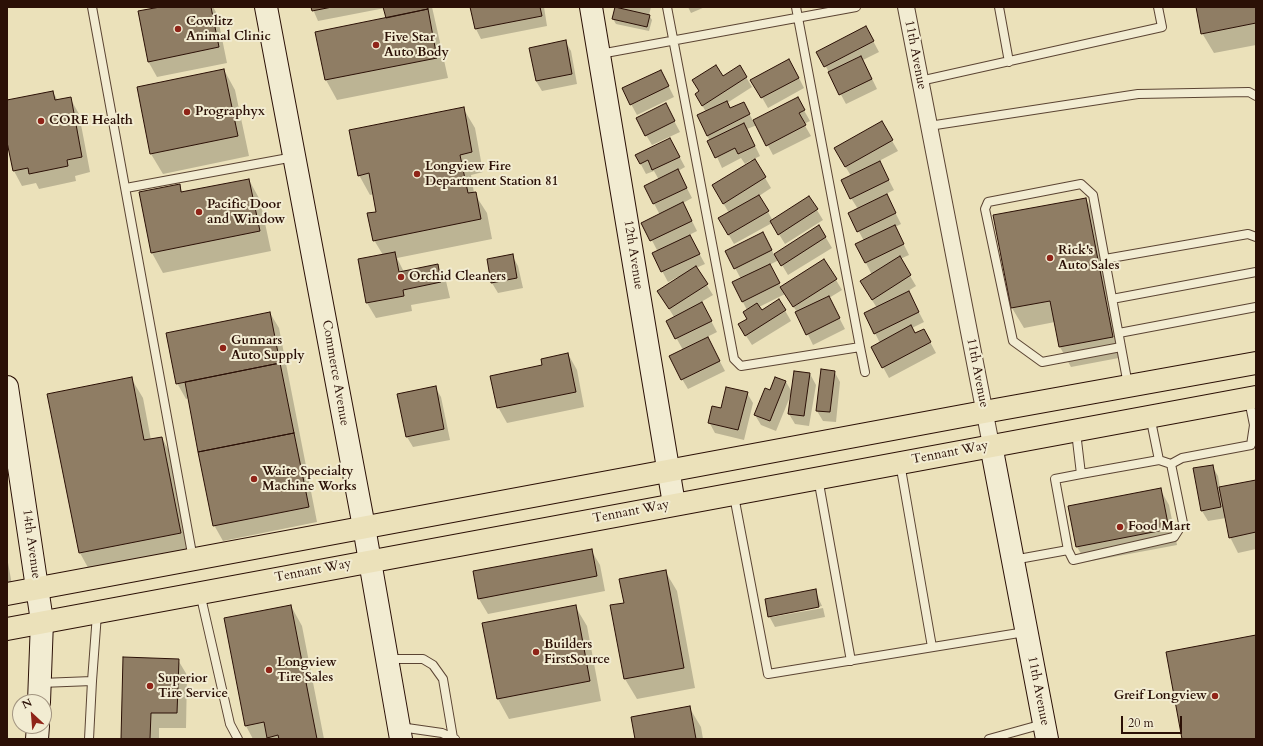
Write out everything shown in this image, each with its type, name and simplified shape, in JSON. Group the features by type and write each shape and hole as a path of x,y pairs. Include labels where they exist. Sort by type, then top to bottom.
{"main road":[{"path":"7,594 984,412 1128,388 1256,363"},
{"name":"Tennant Way","path":"7,629 42,621 200,593 369,560 1252,397"}],"street":[{"name":"Commerce Avenue","path":"266,7 364,527 400,733"},
{"name":"12th Avenue","path":"591,7 674,504"},
{"name":"11th Avenue","path":"906,7 1046,732"},
{"name":"14th Avenue","path":"7,387 11,436 38,588 42,621 40,692"}],"lane":[{"path":"92,7 193,560"},
{"path":"667,7 734,359 741,366 860,347"},
{"path":"796,7 865,372"},
{"path":"600,54 856,7"},
{"path":"999,7 1009,62"},
{"path":"920,81 1162,27 1158,7"},
{"path":"929,126 1138,94 1249,92 1256,96"},
{"path":"126,188 294,157"},
{"path":"1121,347 1042,362 1013,341 985,209 988,202 1081,184 1093,195 1119,333 1128,388"},
{"path":"1105,259 1248,234 1256,237"},
{"path":"1112,299 1256,272"},
{"path":"1119,333 1256,307"},
{"path":"1171,464 1183,523 1174,537 1072,560 1068,550 1054,479 1159,460 1171,464 1182,458 1251,445 1254,425 1252,397"},
{"path":"1150,416 1159,460"},
{"path":"1076,429 1082,474"},
{"path":"899,463 932,647"},
{"path":"818,478 851,660"},
{"path":"733,493 768,674 1026,632"},
{"path":"1012,560 1068,550"},
{"path":"200,593 230,724 238,739"},
{"path":"89,739 97,611"},
{"path":"387,659 423,659 433,665 443,678 454,739"},
{"path":"40,692 92,681"},
{"path":"989,739 1046,732"},
{"path":"400,733 442,733 454,739"}],"building":[{"name":"Cowlitz Animal Clinic","path":"160,7 211,7 219,47 148,62 138,11"},
{"path":"311,7 332,7 312,11"},
{"path":"383,7 427,7 428,9 386,18"},
{"path":"470,7 540,7 542,16 475,29"},
{"path":"615,7 650,15 647,27 612,19"},
{"path":"1196,7 1256,7 1256,23 1201,34"},
{"name":"Five Star Auto Body","path":"428,9 437,58 325,80 315,32"},
{"path":"866,26 874,41 824,67 816,52"},
{"path":"566,40 572,74 536,81 529,48"},
{"path":"861,56 872,79 839,95 828,72"},
{"path":"789,59 799,78 761,98 750,80"},
{"path":"716,65 723,76 740,65 747,77 702,106 695,94 699,91 692,80"},
{"name":"Prographyx","path":"224,69 238,136 150,154 137,87"},
{"path":"661,70 669,86 630,105 622,88"},
{"name":"CORE Health","path":"53,91 55,100 71,97 82,157 67,160 68,166 29,174 28,168 13,171 7,142 7,100"},
{"path":"798,97 805,110 799,113 806,125 766,146 753,120"},
{"path":"727,101 730,108 744,102 750,114 707,136 697,115"},
{"path":"666,103 675,121 645,136 636,118"},
{"name":"Longview Fire Department Station 81","path":"464,107 472,152 460,155 468,193 476,192 481,219 373,241 367,213 376,212 369,173 358,176 349,130"},
{"path":"882,121 893,140 845,167 834,148"},
{"path":"744,123 755,146 738,154 735,148 715,158 707,141"},
{"path":"670,138 680,157 652,170 648,160 640,164 635,155"},
{"path":"755,159 766,177 723,204 712,185"},
{"path":"880,161 889,180 850,199 841,180"},
{"path":"678,169 687,188 653,204 644,186"},
{"name":"Pacific Door and Window","path":"249,179 260,231 151,253 139,192 180,184 181,192"},
{"path":"887,194 896,213 857,232 848,213"},
{"path":"759,195 769,211 728,235 718,218"},
{"path":"809,196 818,209 778,235 770,221"},
{"name":"Rick's Auto Sales","path":"1086,198 1113,337 1059,347 1050,301 1011,308 993,215"},
{"path":"683,202 692,221 650,241 641,223"},
{"path":"819,225 826,237 781,266 774,254"},
{"path":"895,225 904,244 865,263 855,244"},
{"path":"763,232 772,250 734,269 725,251"},
{"path":"690,235 700,254 661,272 652,253"},
{"name":"Orchid Cleaners","path":"395,252 399,272 438,264 441,282 403,290 404,296 366,303 358,259"},
{"path":"513,254 517,278 491,283 487,259"},
{"path":"900,256 911,275 872,300 860,281"},
{"path":"824,259 837,279 793,307 780,287"},
{"path":"770,264 780,283 742,302 732,282"},
{"path":"696,266 708,284 669,309 657,291"},
{"path":"909,291 919,312 874,334 864,313"},
{"path":"829,296 840,318 806,335 795,312"},
{"path":"779,299 786,310 745,336 738,324 747,319 743,312 757,303 762,310"},
{"path":"702,302 712,321 675,339 666,321"},
{"name":"Gunnars Auto Supply","path":"270,312 280,363 176,384 166,333"},
{"path":"911,325 915,333 924,329 931,342 882,368 871,347"},
{"path":"708,337 720,361 681,380 669,356"},
{"path":"568,353 576,392 497,408 490,376 542,365 541,359"},
{"path":"280,363 294,433 198,452 185,382"},
{"path":"821,369 835,371 830,412 816,411"},
{"path":"794,371 810,373 804,416 788,414"},
{"path":"132,377 144,440 162,437 181,533 79,553 47,394"},
{"path":"775,377 786,381 770,421 754,415 765,388 770,390"},
{"path":"436,386 444,429 406,437 397,394"},
{"path":"726,387 748,392 738,430 708,423 712,406 721,408"},
{"name":"Waite Specialty Machine Works","path":"294,433 309,507 213,526 198,452"},
{"path":"1213,465 1221,507 1201,511 1193,468"},
{"path":"1256,480 1256,532 1229,538 1219,487"},
{"path":"1161,488 1169,529 1076,547 1068,506"},
{"path":"592,549 597,576 478,599 473,571"},
{"path":"666,570 684,668 624,679 610,605 624,603 619,579"},
{"path":"816,589 819,607 768,617 765,599"},
{"name":"Longview Tire Sales","path":"291,605 317,739 279,739 278,735 267,738 264,722 245,726 224,618"},
{"name":"Builders FirstSource","path":"576,605 590,681 497,699 482,623"},
{"name":"Greif Longview","path":"1256,635 1256,739 1182,739 1166,652"},
{"name":"Superior Tire Service","path":"123,657 179,659 177,713 151,713 150,739 121,739"},
{"path":"690,706 696,739 635,739 631,717"}],"place":[{"name":"Cowlitz Animal Clinic","path":"178,29"},
{"name":"Five Star Auto Body","path":"376,45"},
{"name":"Prographyx","path":"187,112"},
{"name":"CORE Health","path":"41,121"},
{"name":"Longview Fire Department Station 81","path":"417,174"},
{"name":"Pacific Door and Window","path":"199,212"},
{"name":"Rick's Auto Sales","path":"1050,258"},
{"name":"Orchid Cleaners","path":"401,277"},
{"name":"Gunnars Auto Supply","path":"223,348"},
{"name":"Waite Specialty Machine Works","path":"254,479"},
{"name":"Food Mart","path":"1120,527"},
{"name":"Builders FirstSource","path":"536,652"},
{"name":"Longview Tire Sales","path":"269,670"},
{"name":"Superior Tire Service","path":"150,686"},
{"name":"Greif Longview","path":"1215,696"}]}
